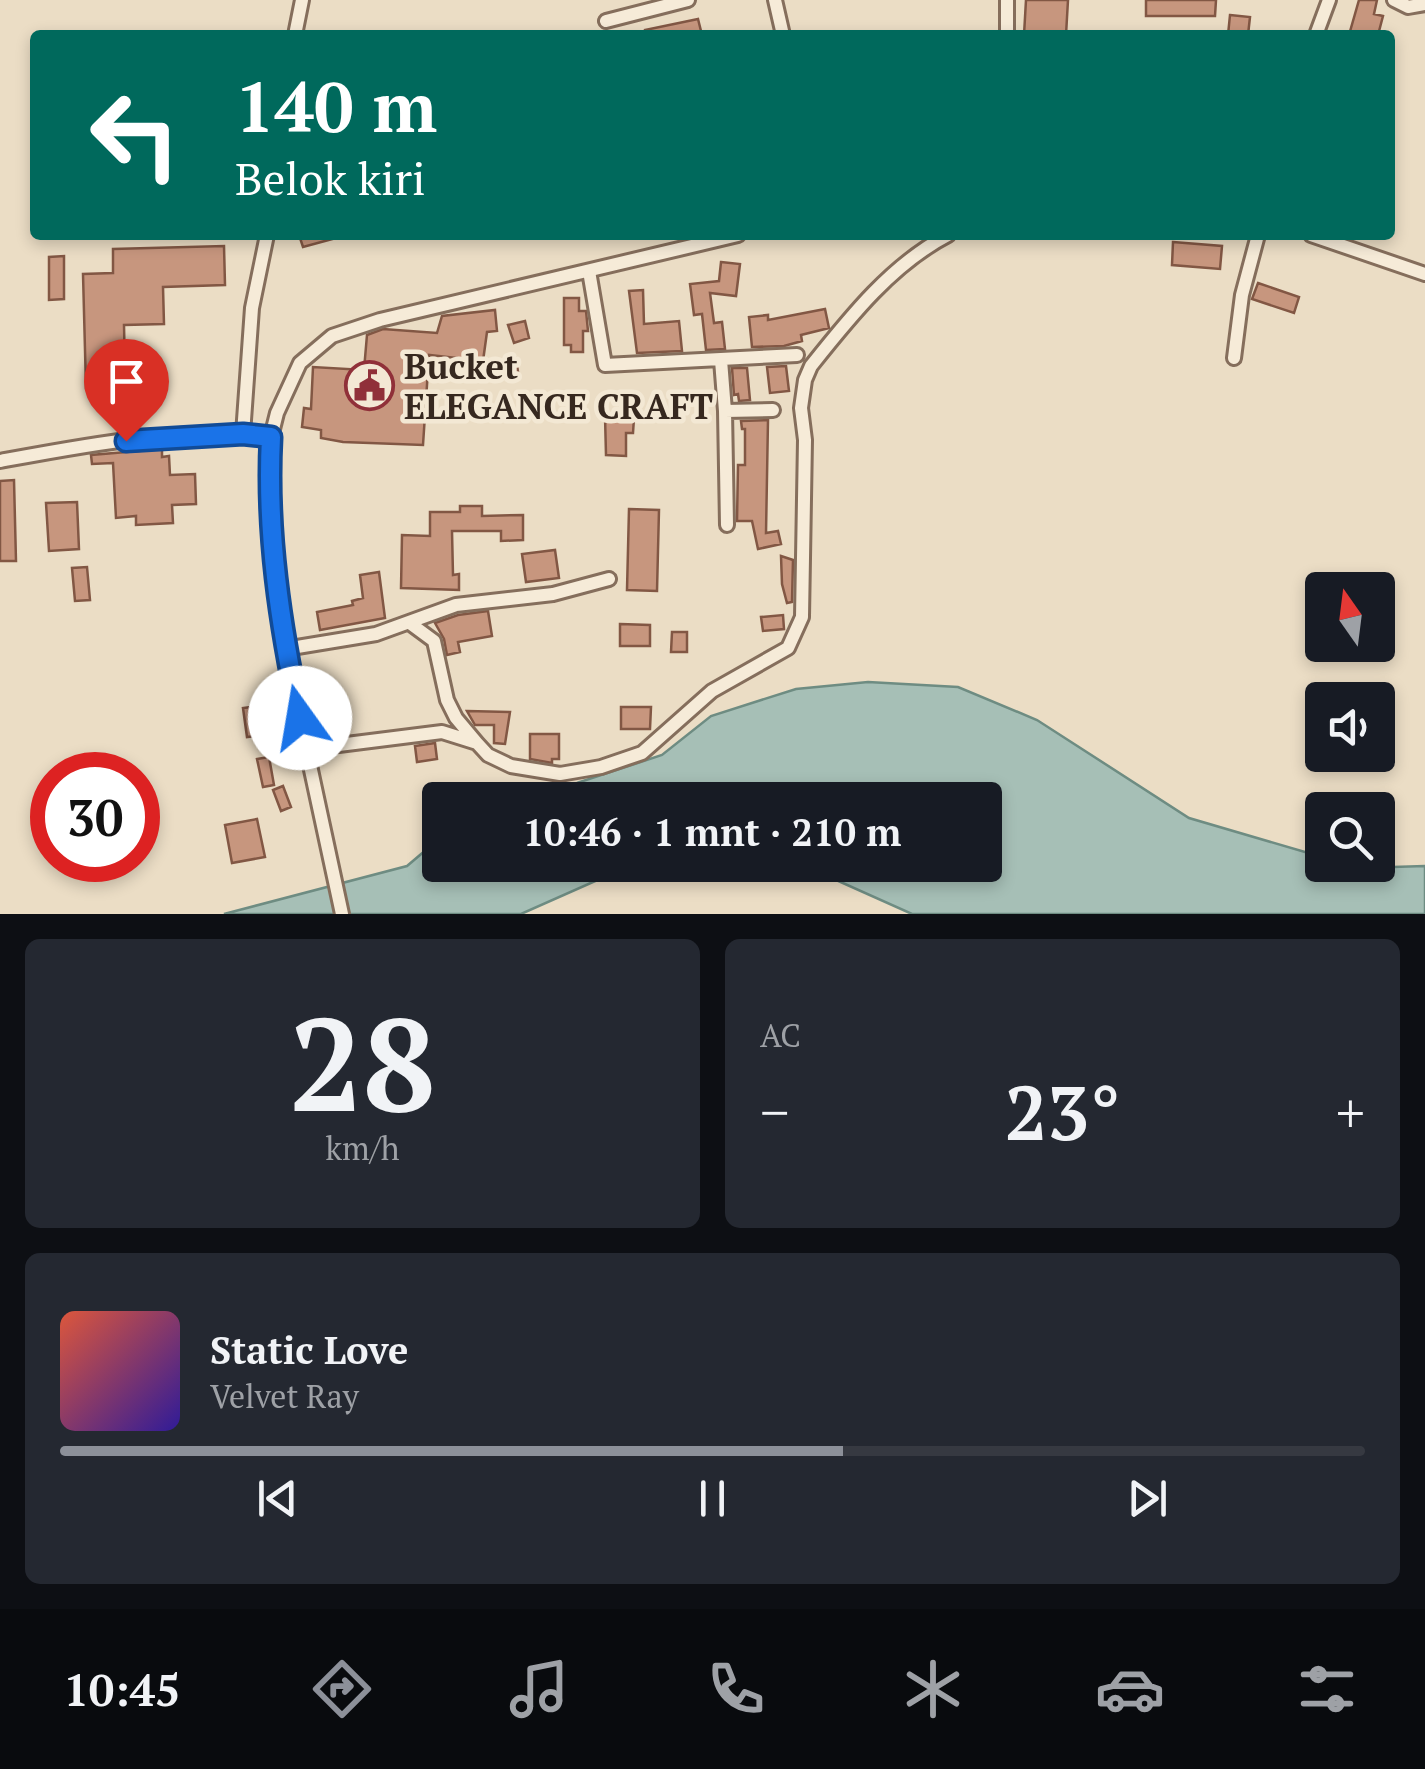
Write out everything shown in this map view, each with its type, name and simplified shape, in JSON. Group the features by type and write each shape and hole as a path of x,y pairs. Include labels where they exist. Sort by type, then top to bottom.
{"street":[{"path":"296,30 302,0"},
{"path":"606,20 688,0"},
{"path":"776,0 782,30"},
{"path":"1007,30 1008,0"},
{"path":"1318,30 1329,0"},
{"path":"1394,0 1422,7"},
{"path":"243,434 252,308 266,240"},
{"path":"342,914 285,649 273,537 271,437 276,413 300,362 332,336 380,320 717,240"},
{"path":"411,624 434,641 447,700 477,743 496,761 560,774 601,768 642,753 712,691 788,648 802,617 805,440 801,408 805,380 811,366 874,291 915,253 939,240"},
{"path":"1234,358 1242,296 1257,240"},
{"path":"1326,240 1425,274"},
{"path":"590,271 605,364 798,355"},
{"path":"721,360 726,525"},
{"path":"725,411 773,410"},
{"path":"0,461 90,444 243,434 271,437"},
{"path":"285,649 361,637 411,624 456,605 553,594 609,579"},
{"path":"307,749 442,732 477,743"}],"water":[{"path":"868,682 958,687 1037,720 1189,818 1305,852 1305,882 1395,882 1395,867 1425,866 1425,914 912,914 841,882 1002,882 1002,782 580,782 662,755 711,716 796,689"},
{"path":"422,853 422,882 593,882 521,914 224,914 407,866"}],"building":[{"path":"1026,0 1068,0 1066,30 1024,30"},
{"path":"1146,0 1216,0 1215,16 1146,16"},
{"path":"1359,0 1377,0 1374,14 1383,16 1379,30 1350,30"},
{"path":"1230,15 1250,17 1249,30 1228,30"},
{"path":"698,19 701,30 645,30"},
{"path":"301,240 329,240 303,247"},
{"path":"1173,242 1222,246 1220,269 1172,265"},
{"path":"224,246 225,285 163,287 164,324 124,325 125,372 118,372 118,388 86,388 83,274 113,273 113,249"},
{"path":"64,256 64,299 49,300 49,257"},
{"path":"721,262 740,264 736,296 710,293 714,323 722,322 725,349 706,350 702,314 694,315 690,284 719,281"},
{"path":"1258,283 1299,297 1294,313 1252,299"},
{"path":"643,290 644,324 679,321 682,351 637,353 629,291"},
{"path":"564,298 579,298 579,311 586,311 588,331 583,331 583,352 571,352 571,345 564,345"},
{"path":"825,309 829,328 801,335 802,341 784,346 752,347 749,317 768,315 768,320"},
{"name":"Bucket ELEGANCE CRAFT","path":"495,310 497,331 487,332 483,361 429,355 423,445 343,442 321,438 321,430 302,427 304,408 311,409 313,367 364,370 367,335 383,329 437,333 442,316"},
{"path":"525,321 529,338 514,343 508,325"},
{"path":"516,358 518,372 498,375 497,360"},
{"path":"786,366 789,391 770,393 767,367"},
{"path":"732,368 747,368 750,400 739,401 738,394 734,395"},
{"path":"605,416 634,418 633,433 626,433 626,456 606,455"},
{"path":"768,420 766,533 778,531 781,544 758,549 752,521 737,521 738,465 745,465 745,429 741,421"},
{"path":"162,449 162,457 169,456 170,475 195,474 196,504 172,505 173,523 136,525 136,516 116,518 113,463 92,464 91,455"},
{"path":"14,480 16,561 0,561 0,481"},
{"path":"77,502 79,549 49,551 46,503"},
{"path":"460,506 482,506 482,516 523,515 523,540 501,541 501,531 452,531 453,575 459,574 459,590 401,588 402,535 430,536 430,512 460,512"},
{"path":"629,509 659,510 657,591 627,590"},
{"path":"555,550 559,578 526,582 522,554"},
{"path":"781,556 793,560 792,602 787,603 782,584"},
{"path":"87,567 90,600 75,601 72,568"},
{"path":"379,572 385,618 320,630 317,612 353,605 352,601 363,598 360,575"},
{"path":"488,611 492,636 458,642 460,652 447,655 435,623"},
{"path":"783,615 784,629 763,631 761,617"},
{"path":"620,624 650,625 650,646 620,646"},
{"path":"672,632 687,632 687,652 671,652"},
{"path":"259,706 264,735 247,737 243,708"},
{"path":"621,707 651,707 650,729 621,729"},
{"path":"467,711 510,712 505,744 494,743 494,725 475,725"},
{"path":"336,722 338,733 321,736 319,726"},
{"path":"530,734 559,734 559,759 552,759 552,763 530,759"},
{"path":"435,743 437,759 417,762 415,746"},
{"path":"269,757 274,785 263,787 257,759"},
{"path":"283,786 291,807 281,811 273,790"},
{"path":"257,819 265,857 232,863 225,825"}],"place":[{"name":"Bucket ELEGANCE CRAFT","path":"369,386"}],"route":[{"path":"126,441 243,434 271,437 273,537 280,612 300,718"}]}
